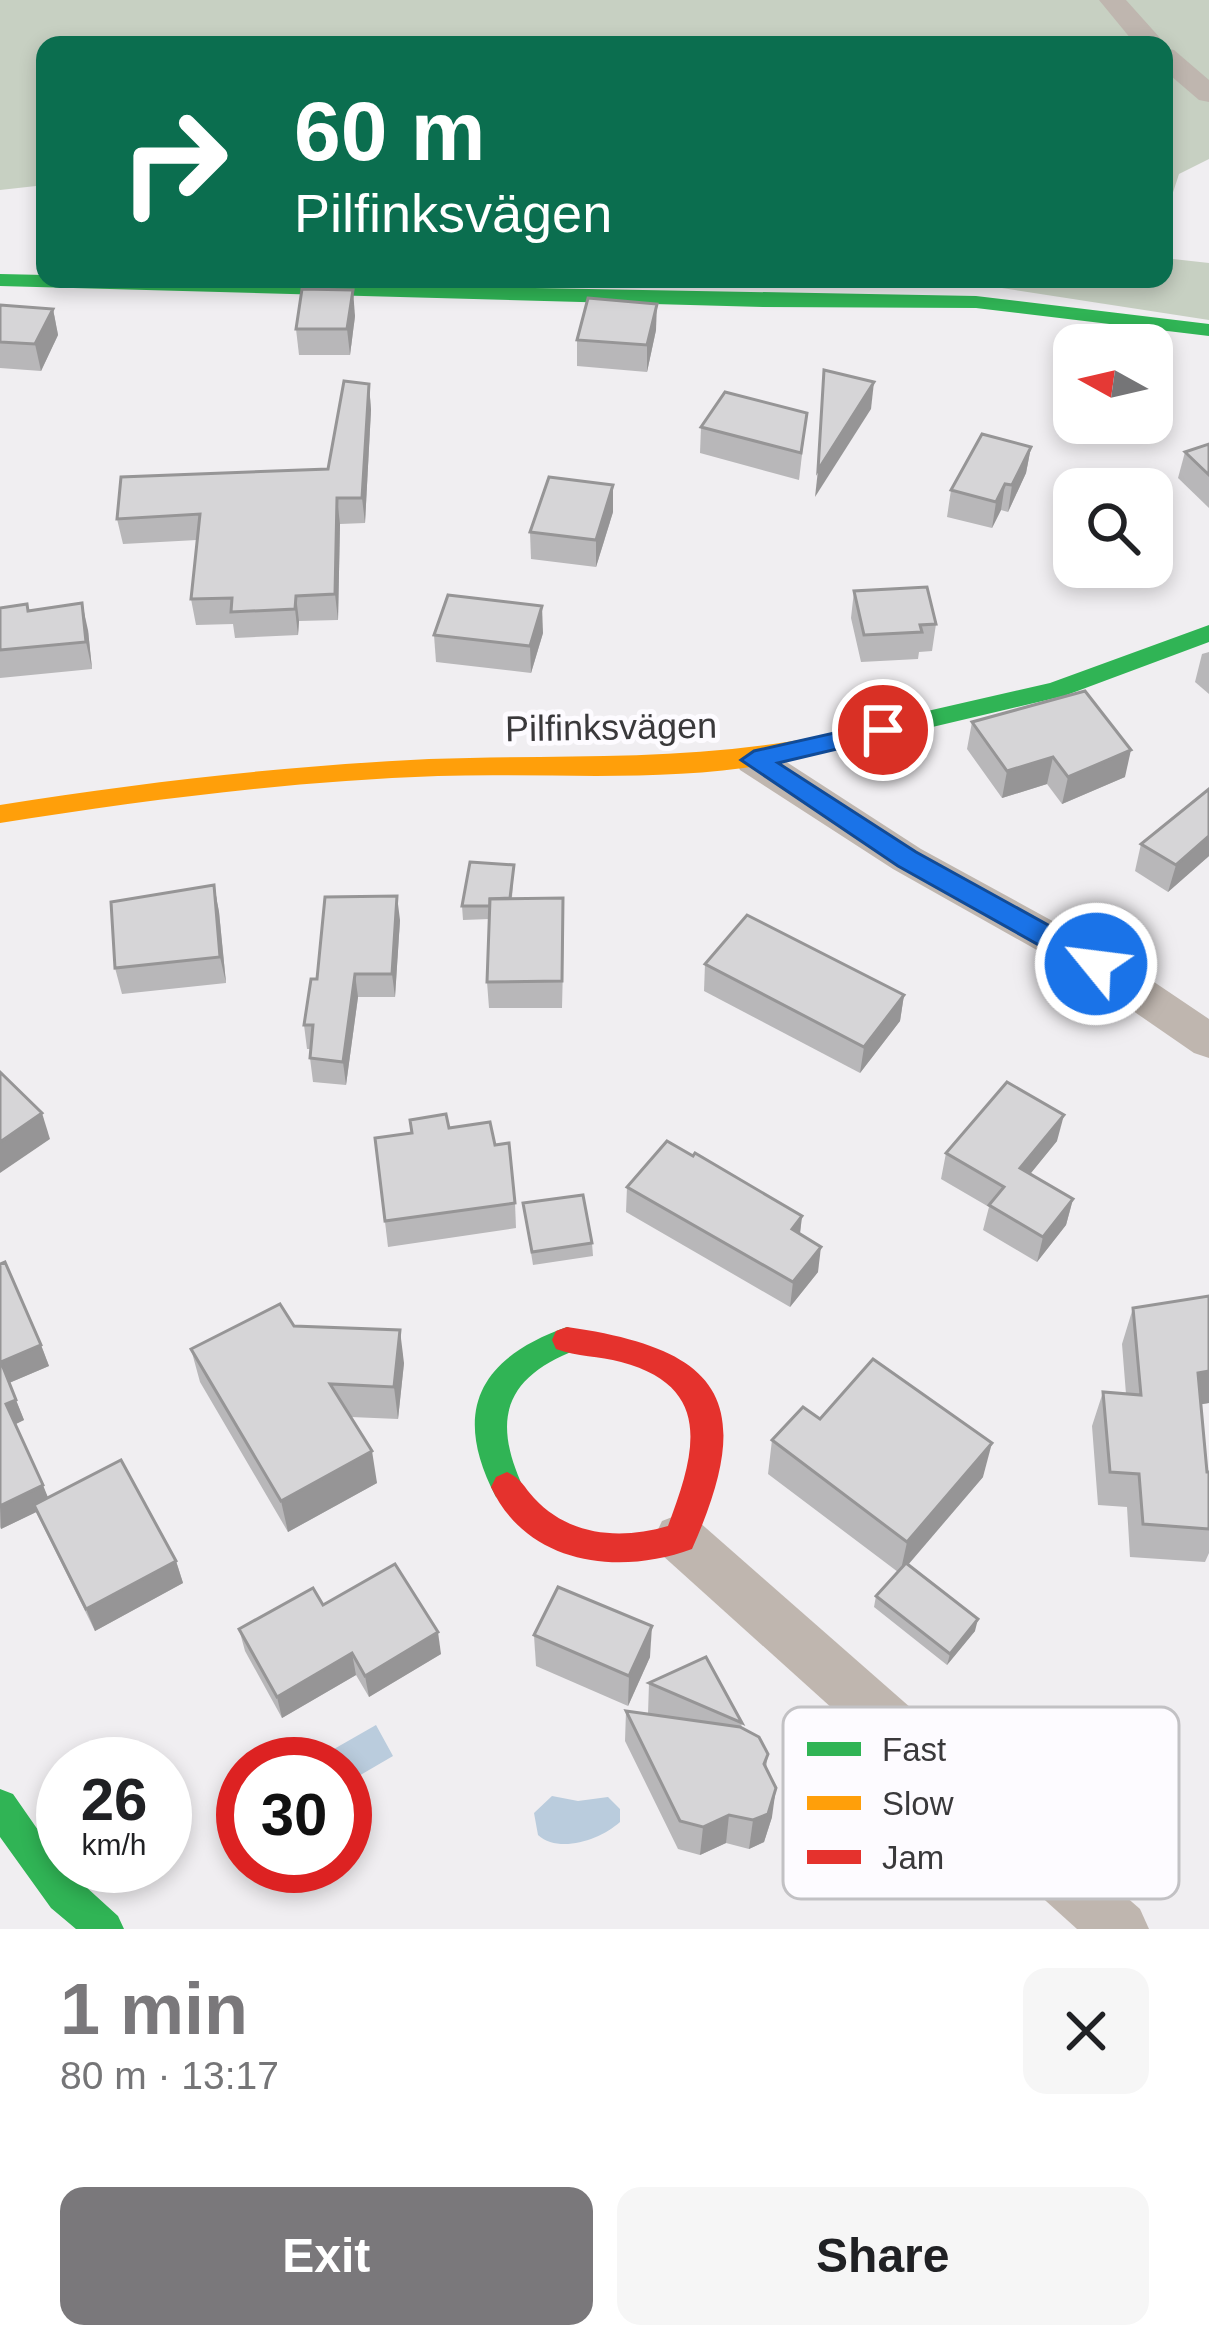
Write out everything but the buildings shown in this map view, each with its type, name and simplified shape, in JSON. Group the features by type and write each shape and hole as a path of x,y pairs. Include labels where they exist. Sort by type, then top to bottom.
{"street":[{"path":"1112,0 1143,36"},
{"path":"1173,64 1209,94"},
{"path":"0,280 36,281"},
{"path":"291,288 976,302 1209,330"},
{"name":"Pilfinksvägen","path":"0,814 116,794 428,768 754,760 1055,690 1209,633"},
{"path":"754,760 907,859 1096,964 1209,1041"},
{"path":"567,1340 612,1341 662,1356 694,1383 709,1415 712,1455 701,1495 680,1538 638,1552 587,1545 538,1524 503,1490 488,1447 491,1402 523,1360 567,1340"},
{"path":"680,1538 870,1707"},
{"path":"0,1807 64,1895 105,1929"},
{"path":"1086,1899 1120,1929"}],"green space":[{"path":"0,0 1209,0 1209,159 1179,174 1173,192 1173,36 36,36 36,186 0,190"},
{"path":"1173,259 1209,263 1209,320 1002,288 1173,288"}],"water":[{"path":"376,1725 393,1756 372,1768 372,1737 355,1737"},
{"path":"552,1796 578,1801 608,1797 620,1809 620,1822 579,1842 547,1841 538,1835 534,1813"}],"traffic: fast":[{"path":"0,280 36,281"},
{"path":"291,288 976,302 1209,330"},
{"path":"814,746 1055,690 1209,633"},
{"path":"507,1487 491,1438 500,1388 522,1361 567,1340"},
{"path":"0,1807 64,1895 105,1929"}],"traffic: slow":[{"path":"0,814 322,775 671,764 814,746"}],"traffic: jam":[{"path":"507,1487 541,1525 584,1545 631,1549 680,1538 706,1454 707,1421 699,1395 681,1374 654,1358 567,1340"}],"route":[{"path":"883,730 754,760 907,859 1096,964"}]}
